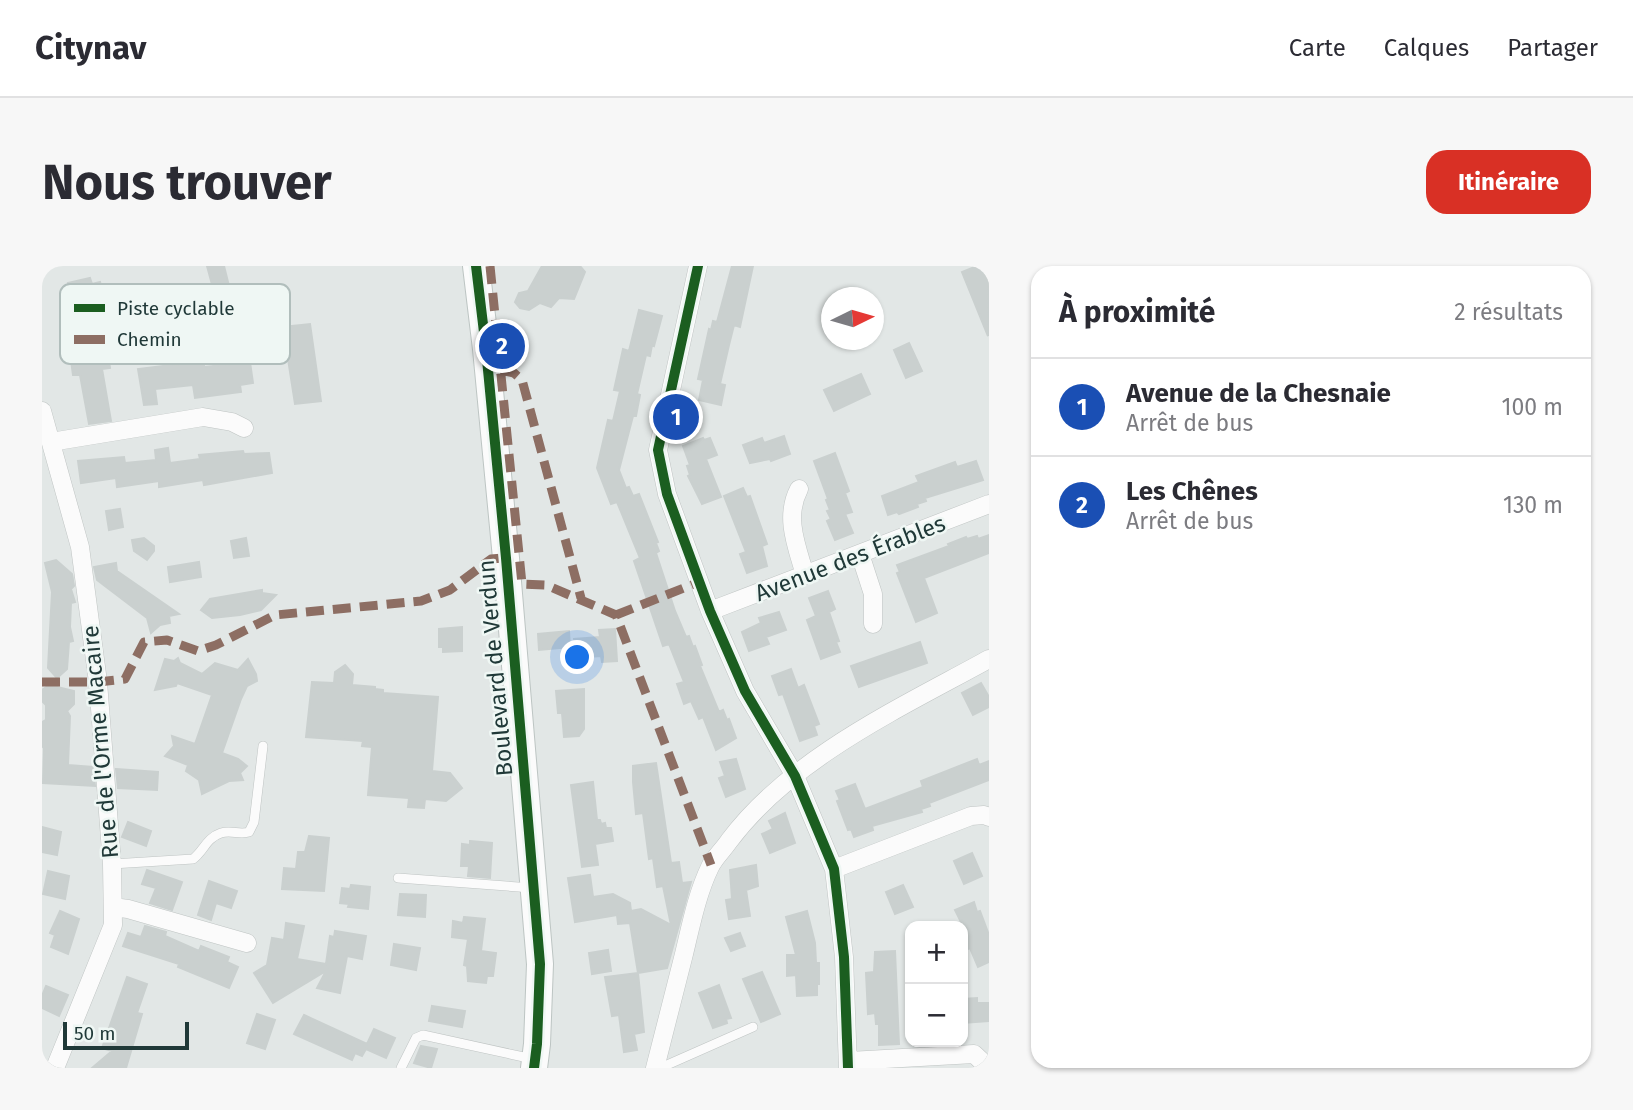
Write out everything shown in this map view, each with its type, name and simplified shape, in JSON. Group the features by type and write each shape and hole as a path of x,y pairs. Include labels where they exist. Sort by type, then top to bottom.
{"main road":[{"name":"Boulevard de Verdun","path":"476,266 506,558 540,964 535,1064"}],"street":[{"path":"698,266 658,450 667,494 710,611 745,691 795,776 834,869 844,957 848,1064 974,1054 989,1068"},
{"name":"Rue de l'Orme Macaire","path":"42,411 80,547 98,682 113,907 113,925 55,1068"},
{"path":"51,442 203,417 232,422 244,428"},
{"path":"799,489 794,497 793,534 805,575"},
{"name":"Avenue des Érables","path":"710,611 989,503"},
{"path":"860,554 873,594 873,624"},
{"path":"655,1068 694,912 710,866 751,815 795,776 876,721 989,659"},
{"path":"834,869 971,816 989,817"},
{"path":"113,907 247,943"},
{"path":"42,1059 49,1068"}],"lane":[{"path":"112,863 192,859 209,839 223,832 249,832 254,822 263,746"},
{"path":"398,878 534,888"},
{"path":"660,1068 753,1027"},
{"path":"401,1068 416,1038 423,1035 535,1064"}],"building":[{"path":"207,266 224,266 228,284 212,284"},
{"path":"542,266 580,266 585,272 574,299 559,298 551,307 540,303 529,310 520,308 515,302 519,293 528,291"},
{"path":"732,266 753,266 740,327 734,325 720,384 725,385 721,405 699,400 703,380 698,379 709,329 711,330 713,321 717,322"},
{"path":"977,266 989,266 988,336 962,272"},
{"path":"90,278 92,284 68,284"},
{"path":"639,310 662,316 650,356 646,355 637,394 640,395 636,416 633,416 619,470 626,488 629,487 633,496 639,494 658,542 659,551 656,553 675,611 686,637 689,636 693,647 695,646 702,665 700,666 719,712 723,710 727,720 729,719 736,738 716,750 703,717 699,719 691,701 684,704 677,684 684,682 669,644 663,646 634,561 640,558 617,502 611,504 597,468 608,420 613,421 620,391 614,390 623,349 629,351"},
{"path":"310,324 321,401 295,404 289,364 290,326"},
{"path":"909,343 922,371 906,378 894,350"},
{"path":"72,364 109,364 110,368 102,369 111,421 89,424 80,375 73,375"},
{"path":"179,364 204,364 204,367 250,364 253,383 240,385 241,392 195,398 193,385 155,389 157,404 144,405 138,369"},
{"path":"861,374 870,394 834,411 824,390"},
{"path":"784,436 790,454 771,461 750,463 743,445 762,438 764,443"},
{"path":"710,438 717,455 706,459 721,497 702,504 688,476 687,466 690,465 683,446"},
{"path":"168,448 170,463 200,459 199,455 243,451 244,454 269,453 272,473 204,485 203,480 159,487 159,481 117,487 116,478 81,483 78,461 124,457 125,463 156,460 155,450"},
{"path":"835,453 849,491 845,493 852,512 845,514 853,533 835,540 827,521 831,519 827,511 830,510 826,500 828,499 814,461"},
{"path":"976,461 983,480 925,498 926,501 917,504 918,507 888,515 882,496 919,482 916,476 955,462 957,467"},
{"path":"743,488 747,497 750,496 767,544 762,546 767,566 747,573 740,554 746,552 724,496"},
{"path":"120,509 123,527 109,530 106,511"},
{"path":"989,535 989,553 924,578 937,613 916,622 897,573 900,572 897,565 966,537 977,536 978,539"},
{"path":"144,538 154,546 154,551 147,560 134,551 132,540"},
{"path":"246,538 249,556 234,558 231,541"},
{"path":"56,560 72,574 74,586 71,589 75,602 71,603 70,627 73,641 69,642 67,669 57,678 48,668 52,592 45,563"},
{"path":"199,562 201,577 170,582 168,567"},
{"path":"116,563 117,571 179,614 169,616 170,623 160,625 151,633 147,618 97,580 94,567"},
{"path":"262,590 262,593 276,595 261,610 212,618 201,610 210,599"},
{"path":"828,591 835,609 829,612 840,652 821,659 807,620 816,616 809,598"},
{"path":"779,612 786,630 766,637 769,644 749,651 742,632 761,623 759,618"},
{"path":"462,627 462,651 443,652 443,647 439,647 439,629"},
{"path":"615,629 617,661 602,662 601,656 576,658 574,639 600,637 599,630"},
{"path":"569,631 570,647 539,650 538,634"},
{"path":"920,642 927,663 859,687 851,666"},
{"path":"178,658 180,663 202,674 215,663 238,670 248,659 256,674 257,681 247,686 241,699 222,753 247,766 240,773 243,780 229,781 202,794 199,780 186,771 188,765 165,756 174,746 172,736 195,744 212,695 177,683 176,686 155,690 165,659 174,661"},
{"path":"345,665 353,674 352,685 375,687 383,690 383,693 438,697 432,771 450,773 462,788 446,801 425,799 424,808 408,807 409,798 368,795 372,747 362,746 363,741 306,737 312,682 334,683 335,672"},
{"path":"791,669 798,688 804,685 819,724 814,726 817,735 800,741 783,694 779,695 772,676"},
{"path":"981,683 989,697 989,707 973,715 962,693"},
{"path":"49,685 74,691 74,704 67,711 70,716 68,765 93,767 95,786 43,783 42,722 46,720 46,705 42,701 42,690"},
{"path":"584,689 584,729 579,736 564,737 562,713 558,713 556,691"},
{"path":"736,759 745,789 726,797 719,778 725,776 720,762"},
{"path":"977,759 979,765 989,761 989,780 929,803 930,806 921,809 922,812 872,826 873,830 854,837 851,829 848,830 836,791 855,784 865,809 923,787 921,781"},
{"path":"656,763 671,863 679,862 682,883 691,882 667,968 638,973 630,923 618,924 617,915 575,922 568,878 590,875 593,897 613,894 630,903 631,911 641,909 671,925 663,886 657,887 653,858 649,859 643,813 636,814 633,782 633,766"},
{"path":"116,769 158,772 157,790 118,788"},
{"path":"593,782 597,820 600,820 601,824 605,823 606,828 611,828 613,841 595,844 598,865 582,867 571,785"},
{"path":"785,813 795,843 770,853 762,834 773,829 769,821"},
{"path":"128,822 151,831 146,846 122,837"},
{"path":"42,827 61,832 57,855 42,852"},
{"path":"309,836 329,838 324,891 282,889 284,868 296,869 298,852 305,852"},
{"path":"470,841 492,843 490,878 468,876 469,866 461,866 462,844 470,845"},
{"path":"972,853 982,876 964,884 954,861"},
{"path":"756,865 758,886 746,890 750,916 729,919 726,900 732,899 730,870"},
{"path":"147,870 182,882 172,910 150,903 156,888 142,884"},
{"path":"48,871 69,876 65,899 43,894"},
{"path":"209,881 237,891 231,908 216,903 211,920 198,915"},
{"path":"351,885 370,887 368,909 348,907 349,904 340,903 342,888 350,889"},
{"path":"903,885 913,907 895,914 886,892"},
{"path":"400,894 426,895 425,917 398,915"},
{"path":"974,902 977,912 980,911 989,935 989,962 978,967 970,948 968,949 968,921 960,921 955,910"},
{"path":"60,911 79,919 68,954 51,947 55,935 50,933"},
{"path":"807,911 815,943 816,963 819,963 819,984 817,995 797,996 796,975 787,976 787,955 796,955 786,917"},
{"path":"464,917 485,919 481,951 496,953 493,976 487,976 486,983 468,981 467,966 464,965 468,939 452,937 453,921 463,923"},
{"path":"286,923 304,926 297,959 326,964 330,936 334,937 335,931 366,936 362,959 347,956 340,993 317,988 326,971 273,1003 254,973 267,965 272,938 284,940"},
{"path":"145,926 166,932 165,936 199,951 201,946 229,957 227,962 238,967 229,988 178,967 179,964 123,946 128,933 141,937"},
{"path":"740,933 745,946 731,951 725,938"},
{"path":"394,944 420,948 416,970 391,965"},
{"path":"608,950 611,971 592,974 589,953"},
{"path":"895,951 899,1044 879,1045 879,1024 876,1024 875,1013 868,1014 866,973 874,972 875,952"},
{"path":"762,972 780,1014 761,1022 743,979"},
{"path":"638,973 644,1032 634,1034 637,1050 624,1052 619,1015 612,1016 605,977"},
{"path":"127,977 147,984 137,1013 142,1014 126,1068 92,1068 112,1051 102,1048"},
{"path":"719,985 731,1018 726,1019 727,1023 713,1028 699,993"},
{"path":"46,986 68,995 59,1016 42,1008 42,996"},
{"path":"977,998 977,1003 989,1003 989,1021 968,1023 968,999"},
{"path":"432,1006 465,1011 462,1027 429,1021"},
{"path":"257,1014 275,1020 265,1049 247,1043"},
{"path":"304,1015 367,1044 374,1029 395,1038 386,1058 366,1049 362,1056 355,1053 352,1060 294,1034"},
{"path":"421,1046 437,1049 431,1068 414,1063"}],"marked path":[{"path":"490,266 522,584 546,585 616,615 711,865"},
{"path":"501,370 514,373 522,380 581,598"},
{"path":"42,682 125,679 144,642 167,640 198,651 216,645 275,615 421,601 450,590 491,559 513,557"},
{"path":"616,615 699,582"}],"cycle path":[{"path":"476,266 506,558 540,964 534,1068"},
{"path":"698,266 658,450 667,494 710,611 745,691 795,776 834,869 844,957 848,1068"}],"place":[{"name":"Les Chênes","path":"502,346"},
{"name":"Avenue de la Chesnaie","path":"676,417"}]}
